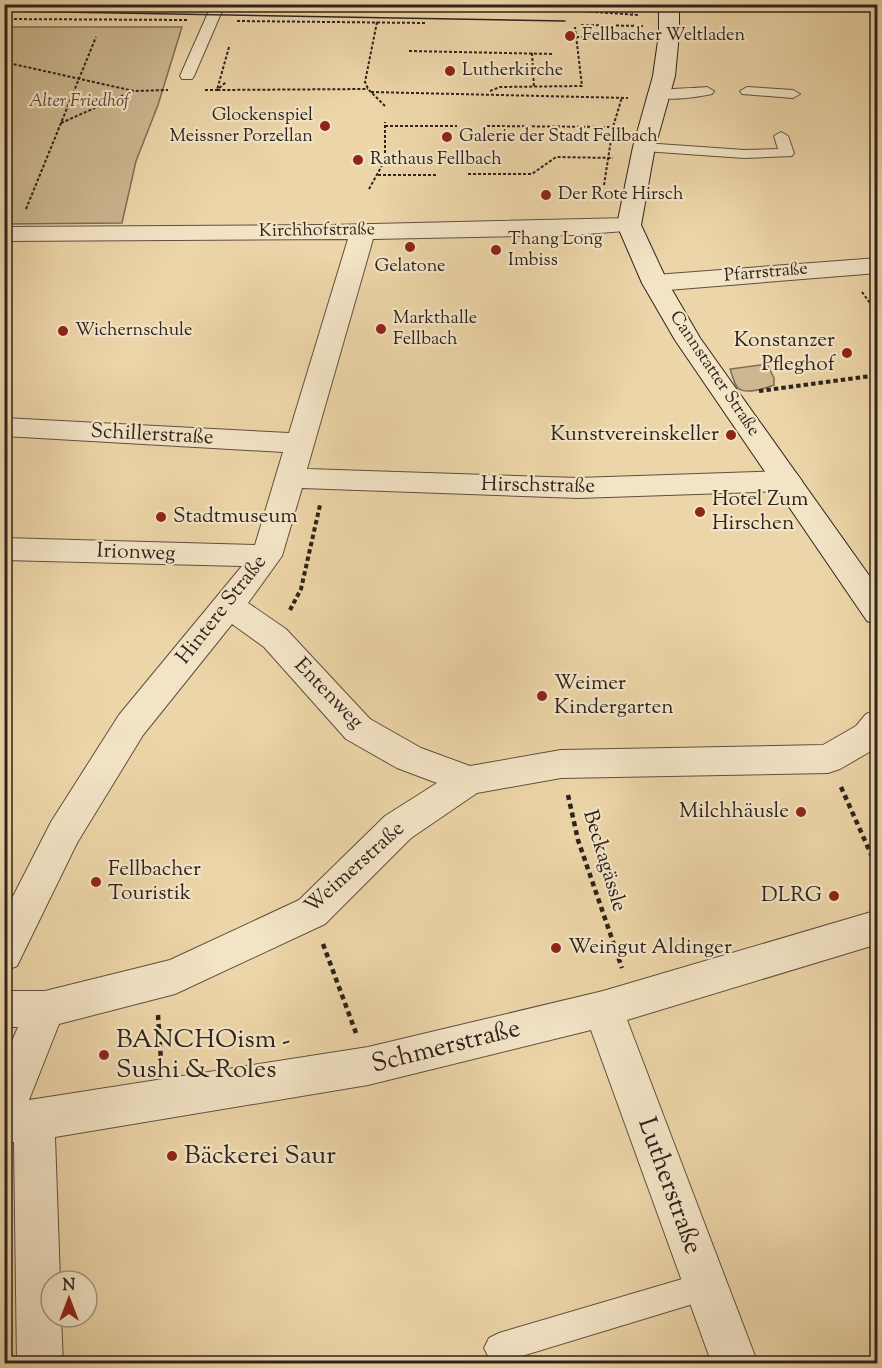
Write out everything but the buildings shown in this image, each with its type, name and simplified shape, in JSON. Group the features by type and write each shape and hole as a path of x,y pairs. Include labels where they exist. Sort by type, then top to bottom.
{"street":[{"path":"628,225 644,147 664,76 669,34 669,4"},
{"name":"Kirchhofstraße","path":"8,234 562,228 628,225"},
{"name":"Cannstatter Straße","path":"628,225 655,283 688,340 878,613"},
{"name":"Hintere Straße","path":"4,954 64,833 130,724 230,606 267,556 363,230"},
{"name":"Pfarrstraße","path":"655,283 878,265"},
{"name":"Schillerstraße","path":"4,427 300,443"},
{"name":"Hirschstraße","path":"290,478 578,488 787,481"},
{"name":"Irionweg","path":"4,549 267,556"},
{"name":"Entenweg","path":"230,606 275,638 358,729 410,758 469,780"},
{"name":"Weimerstraße","path":"4,1009 45,1009 175,976 312,912 398,827 469,780 561,764 828,759 868,736 878,723"},
{"name":"Schmerstraße","path":"14,1118 368,1066 618,1004 878,927"},
{"name":"Lutherstraße","path":"618,1004 706,1286 735,1364"},
{"path":"40,1364 14,1118 45,1009"}],"lane":[{"path":"187,76 219,5"},
{"path":"658,94 691,94 707,91"},
{"path":"747,91 793,94"},
{"path":"644,147 744,154 787,153 781,136"},
{"path":"499,1348 706,1286"}],"path":[{"path":"179,4 332,9 426,8"},
{"path":"458,4 540,9"},
{"path":"581,25 645,26 638,15 623,9"},
{"path":"580,11 638,15"},
{"path":"4,19 425,23"},
{"path":"217,90 236,21"},
{"path":"377,22 365,82 384,106"},
{"path":"486,93 500,87 582,86 575,27"},
{"path":"8,234 21,224 96,37"},
{"path":"576,37 628,38"},
{"path":"409,51 553,54"},
{"path":"532,53 534,87"},
{"path":"4,62 80,81 134,91 170,90"},
{"path":"217,90 226,82"},
{"path":"205,90 486,93 636,98"},
{"path":"60,123 134,91"},
{"path":"369,189 385,160 385,124 457,126"},
{"path":"487,126 620,127"},
{"path":"468,174 532,174 556,157 619,157"},
{"path":"377,175 437,175"},
{"path":"758,392 878,375"},
{"path":"828,759 878,870"},
{"name":"Beckagässle","path":"561,764 618,1004"},
{"path":"312,912 359,1042"},
{"path":"160,1030 161,1040"}],"green space":[{"name":"Alter Friedhof","path":"5,27 182,27 158,105 136,161 122,223 5,224"},
{"path":"767,364 774,378 774,385 751,391 738,388 730,369"}],"tram line":[{"path":"4,11 565,21"}],"place":[{"name":"Fellbacher Weltladen","path":"570,36"},
{"name":"Lutherkirche","path":"450,71"},
{"name":"Glockenspiel Meissner Porzellan","path":"325,126"},
{"name":"Galerie der Stadt Fellbach","path":"447,137"},
{"name":"Rathaus Fellbach","path":"358,160"},
{"name":"Der Rote Hirsch","path":"546,195"},
{"name":"Gelatone","path":"410,247"},
{"name":"Thang Long Imbiss","path":"496,250"},
{"name":"Markthalle Fellbach","path":"381,329"},
{"name":"Wichernschule","path":"63,331"},
{"name":"Konstanzer Pfleghof","path":"847,353"},
{"name":"Kunstvereinskeller","path":"731,435"},
{"name":"Hotel Zum Hirschen","path":"700,512"},
{"name":"Stadtmuseum","path":"161,517"},
{"name":"Weimer Kindergarten","path":"542,696"},
{"name":"Milchhäusle","path":"801,812"},
{"name":"Fellbacher Touristik","path":"96,882"},
{"name":"DLRG","path":"834,896"},
{"name":"Weingut Aldinger","path":"556,948"},
{"name":"BANCHOism - Sushi & Roles","path":"104,1055"},
{"name":"Bäckerei Saur","path":"172,1156"}]}
